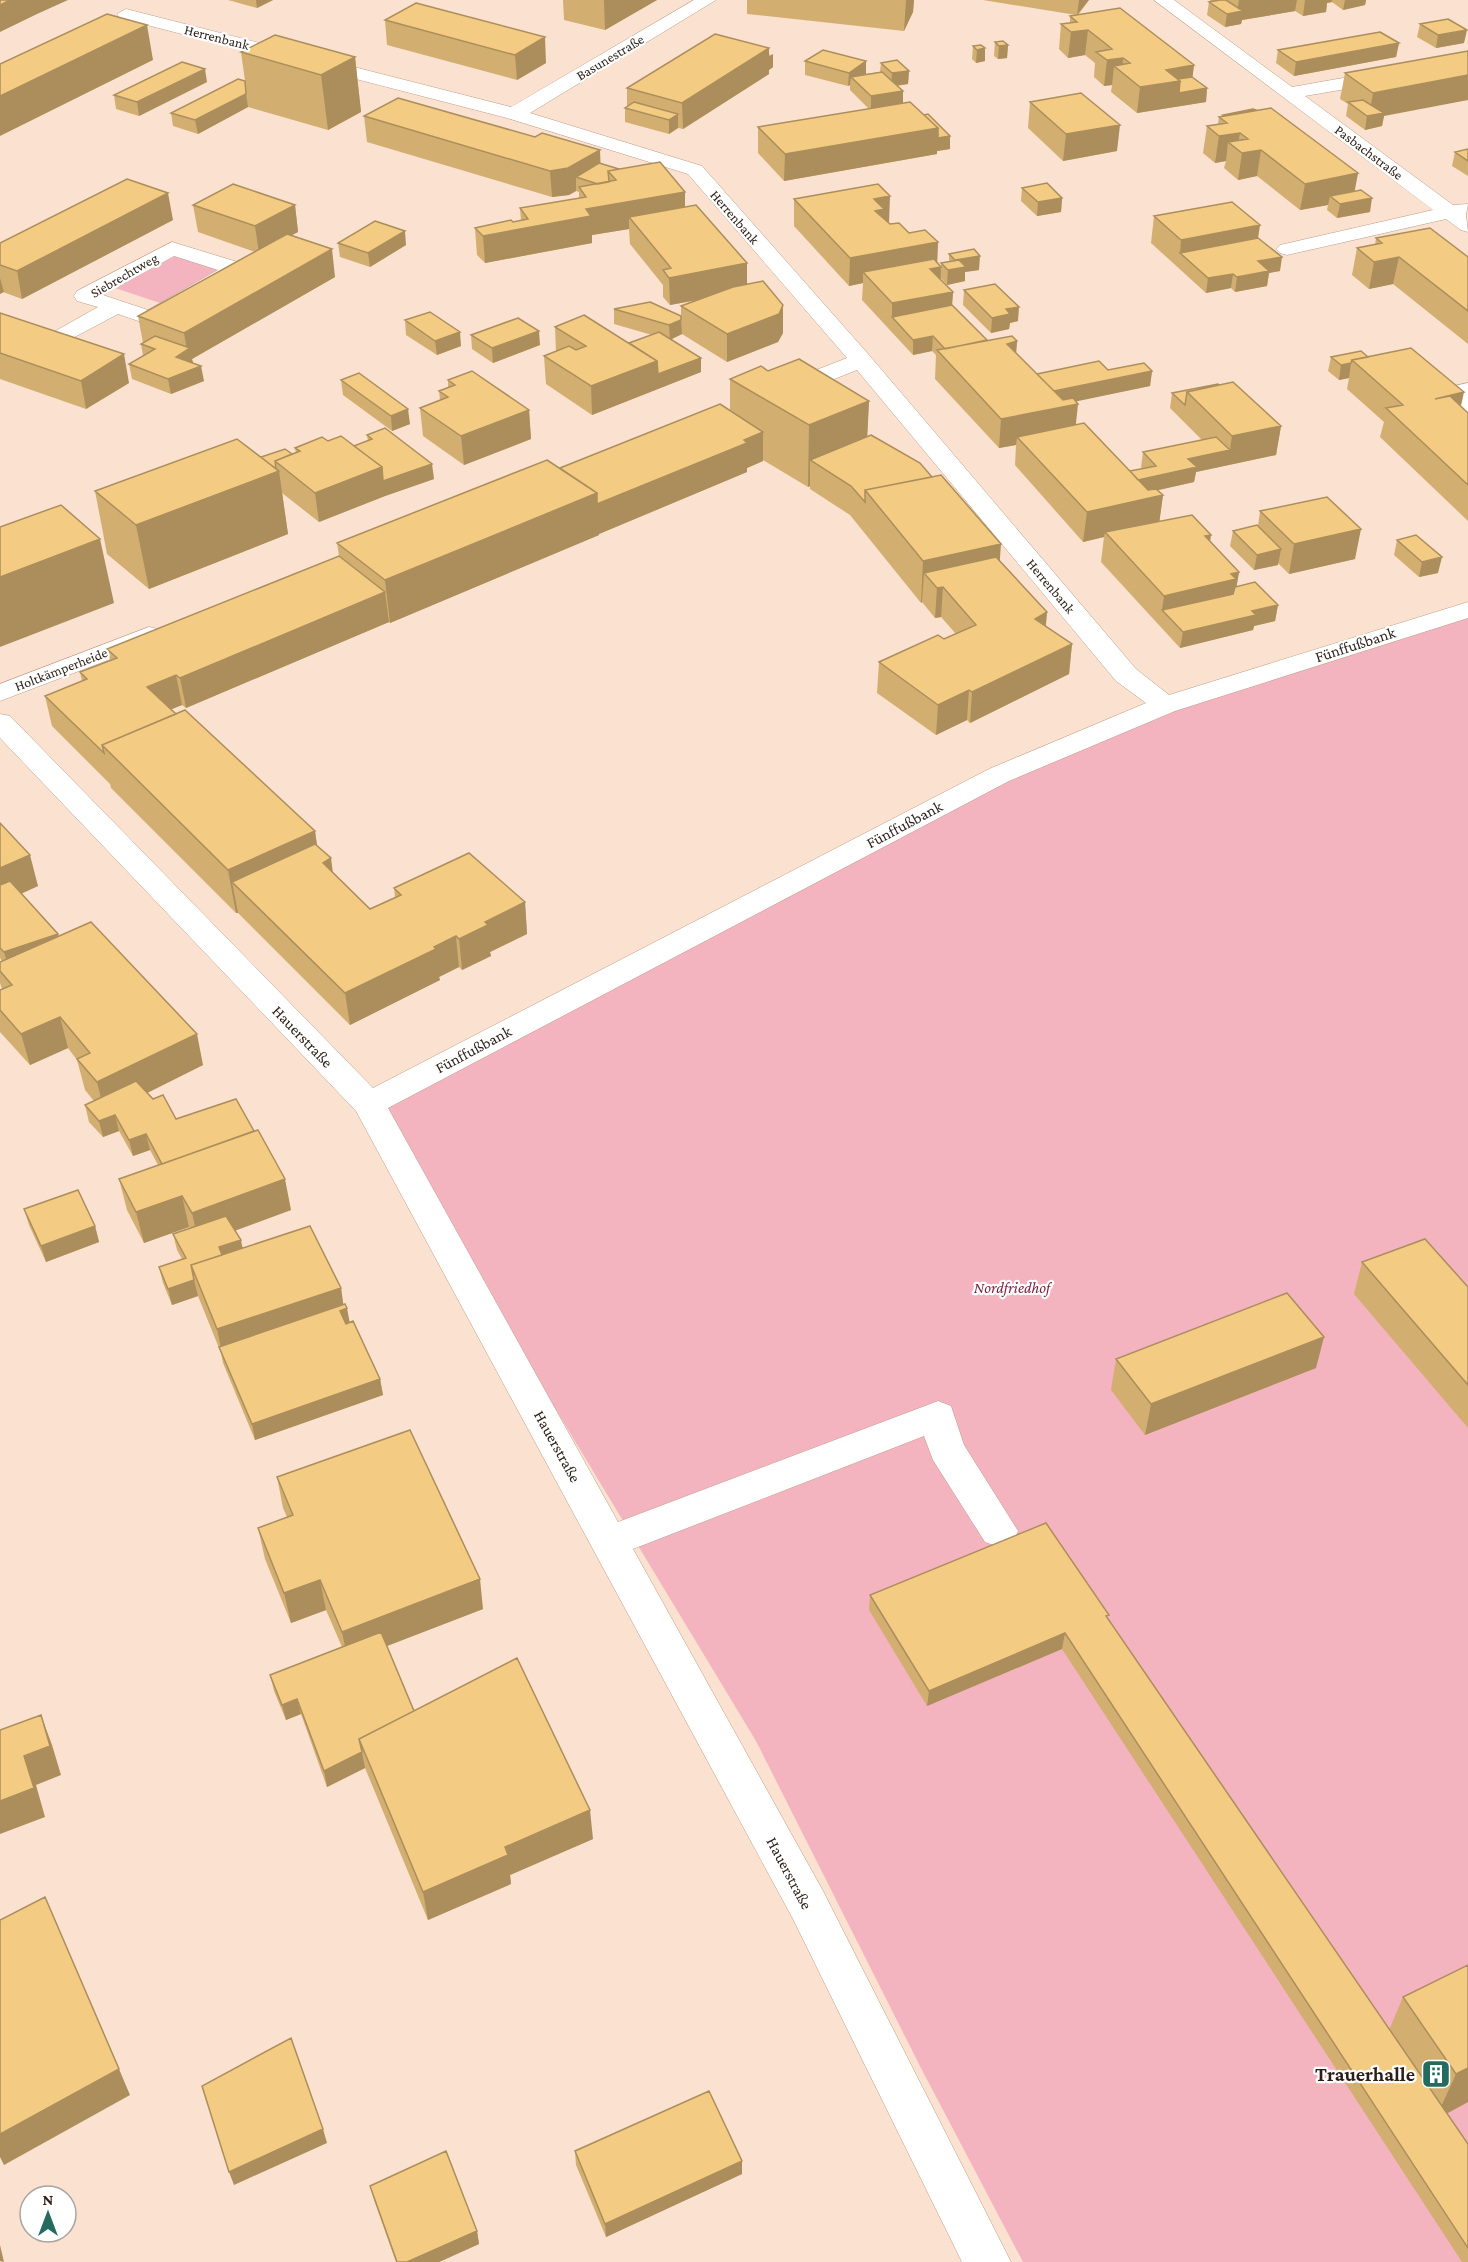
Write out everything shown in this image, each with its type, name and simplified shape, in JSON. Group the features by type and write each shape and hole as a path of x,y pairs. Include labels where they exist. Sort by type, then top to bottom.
{"street":[{"path":"106,24 156,0"},
{"name":"Basunestraße","path":"514,114 706,0"},
{"name":"Pasbachstraße","path":"1163,0 1289,93 1459,210 1468,226"},
{"name":"Herrenbank","path":"126,14 514,114 695,170 861,360 1126,675 1165,705"},
{"path":"1289,93 1468,62"},
{"path":"1287,249 1459,210"},
{"name":"Siebrechtweg","path":"0,324 52,342 116,306 150,318 236,269 172,248 85,296 116,306"},
{"path":"761,399 861,360"},
{"path":"1468,390 1453,393 1468,406"},
{"name":"Fünffußbank","path":"369,1104 999,775 1165,705 1468,610"},
{"name":"Holtkämperheide","path":"0,693 168,628"},
{"name":"Hauerstraße","path":"0,722 369,1104 808,1905 987,2262"},
{"path":"610,1541 938,1416 946,1449 999,1531"}],"green space":[{"path":"172,253 219,269 160,303 112,287"},
{"name":"Nordfriedhof","path":"1468,618 1468,2262 1023,2262 922,2070 756,1741 372,1105 999,782 1167,711"}],"building":[{"path":"0,0 10,0 0,5"},
{"path":"1226,0 1243,11 1227,14 1209,2"},
{"path":"416,3 545,37 515,55 385,20"},
{"path":"1120,8 1194,65 1166,70 1180,81 1140,87 1114,66 1130,63 1123,58 1107,60 1096,52 1112,49 1106,44 1088,30 1071,32 1061,24 1077,22 1070,16"},
{"path":"107,14 147,25 0,96 0,64"},
{"path":"1448,19 1467,30 1438,35 1420,24"},
{"path":"1380,32 1399,43 1296,62 1278,50"},
{"path":"715,34 769,48 682,103 627,88"},
{"path":"275,35 355,57 321,75 241,52"},
{"path":"1003,41 1008,45 999,46 995,42"},
{"path":"981,45 985,48 977,50 973,46"},
{"path":"823,50 866,61 849,73 805,61"},
{"path":"1468,51 1468,75 1373,93 1345,73"},
{"path":"897,60 909,71 892,73 881,63"},
{"path":"182,62 205,69 137,102 114,95"},
{"path":"882,72 903,91 871,96 851,77"},
{"path":"1192,77 1207,88 1179,93 1180,81 1178,79"},
{"path":"238,79 245,81 246,94 195,120 171,113"},
{"path":"1081,93 1120,125 1066,134 1030,102"},
{"path":"398,98 535,137 542,133 600,150 568,168 550,171 364,116"},
{"path":"1363,100 1384,113 1367,116 1348,102"},
{"path":"634,102 678,114 669,120 625,108"},
{"path":"910,102 938,128 785,154 758,127"},
{"path":"1271,108 1358,173 1305,184 1261,150 1242,153 1228,142 1248,139 1240,133 1219,136 1207,126 1227,123 1219,117"},
{"path":"1253,109 1256,110 1223,115"},
{"path":"928,114 950,136 938,138 938,128 924,115"},
{"path":"1468,149 1468,161 1455,152"},
{"path":"660,162 685,192 586,209 591,216 483,236 475,228 511,220 513,222 528,219 520,208 586,197 579,187 616,180 608,171"},
{"path":"599,163 619,169 608,171 609,182 598,184 576,177"},
{"path":"127,179 168,193 17,271 0,265 0,243"},
{"path":"1047,183 1062,198 1038,202 1022,188"},
{"path":"233,184 295,205 255,226 193,205"},
{"path":"878,184 890,196 874,199 884,209 875,211 890,224 899,223 909,233 925,230 938,242 850,258 794,199"},
{"path":"1361,190 1372,198 1340,204 1330,196"},
{"path":"1232,202 1260,225 1181,240 1154,216"},
{"path":"696,205 747,263 669,278 663,270 671,268 629,217"},
{"path":"375,221 405,231 368,253 338,243"},
{"path":"1430,228 1468,257 1468,311 1399,257 1374,262 1357,248 1382,243 1376,238"},
{"path":"287,234 332,249 184,333 138,316"},
{"path":"1258,238 1282,257 1258,261 1269,271 1237,277 1233,274 1208,278 1180,253"},
{"path":"974,249 980,256 955,260 949,254"},
{"path":"934,259 941,267 930,269 953,292 892,303 863,272"},
{"path":"959,260 966,267 948,270 941,263"},
{"path":"763,281 783,305 779,314 727,334 681,306 733,287"},
{"path":"995,284 1019,307 1006,309 1010,314 992,318 964,290"},
{"path":"650,302 681,316 681,320 669,325 614,309"},
{"path":"952,305 987,340 945,349 933,336 913,340 892,317"},
{"path":"430,312 460,332 435,341 405,320"},
{"path":"0,313 124,354 81,381 0,353"},
{"path":"584,315 657,361 591,386 544,356 569,346 576,350 586,346 555,327"},
{"path":"518,318 539,331 492,348 471,335"},
{"path":"659,332 701,358 658,374 657,361 629,343"},
{"path":"155,336 190,348 176,357 201,366 168,379 129,364 155,349 141,344"},
{"path":"1012,336 1017,341 1007,344 1063,400 1073,398 1078,404 1001,419 937,350"},
{"path":"1411,348 1464,392 1435,399 1450,396 1468,413 1468,485 1386,408 1403,405 1352,360"},
{"path":"1361,351 1368,357 1341,365 1331,357"},
{"path":"799,359 869,401 809,425 730,379 761,366 768,371"},
{"path":"1099,361 1108,370 1144,363 1152,371 1054,391 1037,374"},
{"path":"472,371 529,410 461,436 420,408 448,397 439,391 455,385 448,380"},
{"path":"359,373 408,409 391,416 341,380"},
{"path":"1233,382 1281,426 1232,436 1187,392"},
{"path":"1218,384 1187,392 1185,405 1172,393"},
{"path":"720,404 763,432 744,440 747,443 597,504 597,493 560,468"},
{"path":"1084,423 1148,490 1156,489 1163,495 1087,512 1017,437"},
{"path":"385,428 432,464 383,481 382,467 354,446 372,439 367,435"},
{"path":"871,435 920,463 932,477 865,490 865,502 851,486 810,460"},
{"path":"341,436 382,467 315,493 275,461 300,451 295,448 322,437 328,441"},
{"path":"1216,437 1230,450 1188,459 1197,467 1138,480 1130,471 1156,466 1143,452"},
{"path":"237,439 279,471 136,525 95,491"},
{"path":"285,449 292,454 275,461 276,469 261,457"},
{"path":"547,460 597,493 385,580 337,543"},
{"path":"941,475 1001,544 923,561 865,490"},
{"path":"1327,497 1361,529 1294,544 1260,511"},
{"path":"61,505 100,539 0,577 0,527"},
{"path":"1192,515 1211,535 1205,536 1239,572 1231,574 1236,579 1164,596 1105,532"},
{"path":"1257,525 1281,549 1257,555 1233,531"},
{"path":"1416,535 1442,557 1422,562 1397,540"},
{"path":"339,556 385,592 180,678 176,675 147,687 176,714 102,745 104,753 45,696 87,679 80,672 117,658 107,649"},
{"path":"996,557 1047,612 1035,619 1072,644 972,692 969,690 938,705 879,662 938,635 944,639 976,625 943,587 937,588 924,573"},
{"path":"1255,582 1278,605 1252,611 1256,615 1183,632 1162,610 1233,594 1235,587"},
{"path":"185,710 315,831 228,870 102,745"},
{"path":"0,823 30,855 0,868"},
{"path":"315,844 331,858 323,863 370,909 401,895 394,888 469,853 525,902 485,922 488,925 459,939 456,936 434,947 436,949 345,993 232,882"},
{"path":"10,881 58,934 4,952 0,948 0,885"},
{"path":"91,922 197,1034 97,1082 77,1059 90,1053 60,1017 21,1034 0,1010 0,990 12,985 0,971 0,962"},
{"path":"136,1081 153,1099 163,1095 176,1119 236,1099 254,1131 162,1164 146,1134 129,1140 115,1115 99,1121 85,1105"},
{"path":"258,1130 285,1179 192,1213 182,1196 136,1212 119,1179"},
{"path":"78,1190 95,1226 41,1246 24,1209"},
{"path":"226,1216 241,1240 219,1247 222,1255 191,1265 194,1280 168,1289 159,1267 186,1258 173,1234"},
{"path":"310,1226 341,1288 217,1329 191,1265"},
{"path":"1425,1239 1468,1287 1468,1385 1362,1262"},
{"path":"1287,1293 1324,1337 1151,1404 1116,1359"},
{"path":"345,1304 347,1308 340,1311 346,1324 353,1321 380,1379 252,1424 219,1347"},
{"path":"410,1430 480,1579 342,1632 320,1580 284,1593 258,1528 293,1515 277,1477"},
{"path":"1046,1523 1109,1615 1106,1616 1468,2144 1468,2248 1065,1633 929,1691 870,1595"},
{"path":"381,1632 414,1711 359,1739 362,1752 324,1771 297,1699 282,1705 270,1675"},
{"path":"517,1658 590,1810 505,1847 508,1855 423,1892 359,1739"},
{"path":"41,1715 50,1746 24,1756 34,1788 0,1801 0,1730"},
{"path":"45,1897 119,2069 0,2134 0,1920"},
{"path":"1468,1965 1468,2068 1456,2074 1403,1997"},
{"path":"291,2038 323,2129 229,2172 202,2086"},
{"path":"709,2091 742,2161 605,2224 575,2151"},
{"path":"446,2151 477,2231 407,2262 397,2262 370,2186"}],"place":[{"name":"Trauerhalle","path":"1436,2074"}]}
